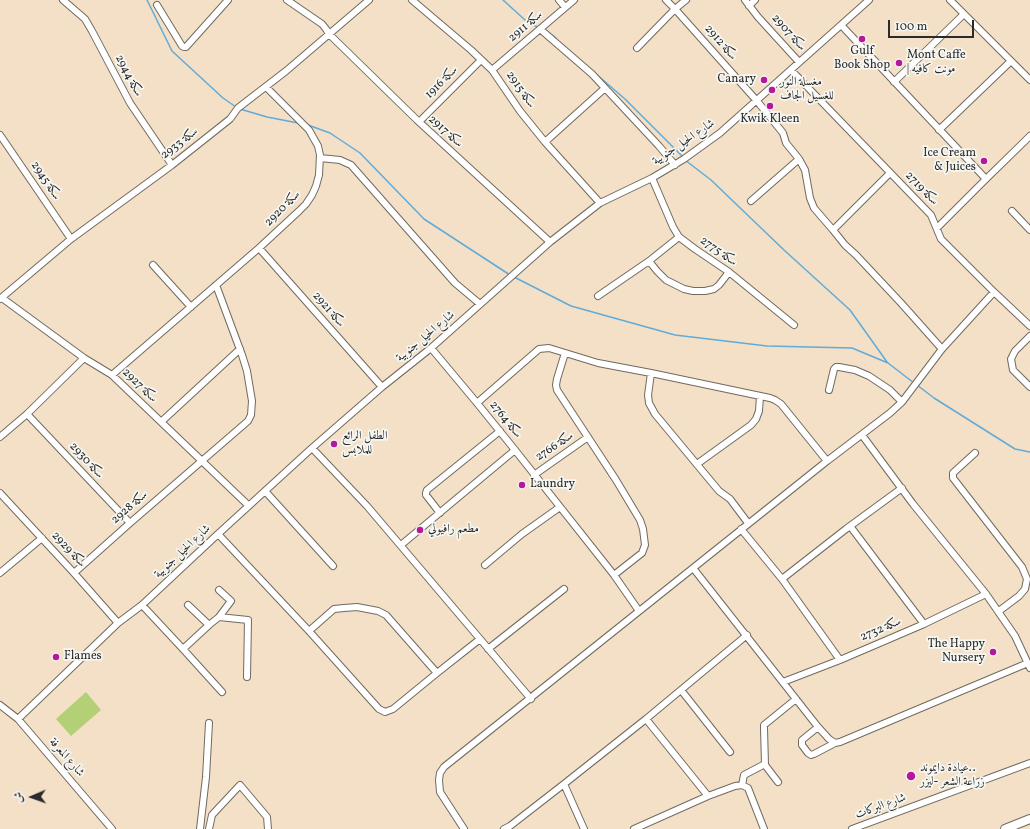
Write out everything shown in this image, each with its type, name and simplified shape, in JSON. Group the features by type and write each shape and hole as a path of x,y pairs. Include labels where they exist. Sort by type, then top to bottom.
{"main road":[{"path":"1005,829 1030,819"}],"street":[{"name":"سكة 2944","path":"63,0 85,19 130,103 172,165"},
{"path":"157,5 182,46 186,47 228,0"},
{"name":"سكة 2917","path":"287,0 322,24 329,34 419,122 550,242"},
{"name":"سكة 2933","path":"1,299 71,239 172,165 230,119 238,108 266,87 369,0"},
{"name":"سكة 2915","path":"412,0 492,70 520,111 545,142 600,203"},
{"path":"559,0 565,7"},
{"name":"سكة 2911","path":"492,70 574,0"},
{"name":"سكة 2912","path":"666,0 783,133 786,143 799,159 805,170 810,198 814,208 845,245 891,292 942,349"},
{"path":"637,48 675,9 686,0"},
{"name":"سكة 2907","path":"745,0 758,17 799,62"},
{"path":"749,6 755,0"},
{"name":"شارع الحيل جنوبية","path":"18,719 118,623 142,606 312,448 382,387 431,348 550,242 600,203 652,178 675,165 720,133 869,0"},
{"path":"950,0 1030,80"},
{"path":"894,82 964,14"},
{"path":"841,25 986,179"},
{"path":"540,29 592,74 675,165"},
{"name":"سكة 1916","path":"419,122 481,60"},
{"path":"939,130 1011,61"},
{"name":"سكة 2719","path":"791,70 931,215 941,238 1030,326"},
{"name":"سكة 2920","path":"112,375 259,248 306,204 312,195 319,175 320,158 318,146 309,130 266,87"},
{"path":"545,142 605,88"},
{"name":"سكة 2945","path":"0,135 71,239"},
{"path":"937,228 1030,136"},
{"path":"320,158 340,160 351,165 455,283 480,304"},
{"path":"751,201 799,159"},
{"path":"833,230 890,173"},
{"name":"سكة 2775","path":"652,178 672,227 680,237 729,272 794,325"},
{"path":"1012,211 1030,230"},
{"path":"598,296 649,261 680,237"},
{"name":"سكة 2921","path":"259,248 382,387"},
{"path":"649,261 666,280 693,291 714,289 729,272"},
{"path":"153,265 191,307"},
{"name":"سكة 2928","path":"74,573 201,461 248,422 251,415 252,402 247,371 216,285"},
{"path":"464,829 440,792 440,773 444,767 748,523 890,413 902,402 942,349 994,292"},
{"name":"سكة 2927","path":"1,299 84,358 112,375 249,506"},
{"path":"1030,336 1015,351 1011,359 1013,370 1030,387"},
{"name":"سكة 2764","path":"431,348 477,402 614,575 639,611"},
{"path":"477,402 539,349 549,348 598,364 651,373 775,400 781,404 827,461"},
{"path":"161,422 240,349"},
{"path":"565,353 557,379 557,390 640,520 645,538 645,545 642,553 614,575"},
{"path":"0,437 27,414 84,358"},
{"path":"829,390 834,369 839,366 855,370 869,376 890,390 902,402"},
{"path":"651,373 648,395 655,414 719,491 730,499 748,523"},
{"path":"696,464 751,425 756,419 759,411 760,396"},
{"name":"سكة 2930","path":"27,414 130,523"},
{"path":"440,513 426,495 426,490 500,431"},
{"path":"818,727 802,740 802,746 810,755 835,743 1029,665 1015,636 986,594 913,504 862,435"},
{"name":"سكة 2766","path":"534,475 588,437"},
{"path":"312,448 368,506 480,640 531,698"},
{"path":"401,545 515,450"},
{"path":"975,453 953,473 953,478 1022,567 1027,579 1025,589 1019,596 998,611"},
{"path":"782,579 902,488"},
{"path":"265,491 333,566"},
{"name":"سكة 2929","path":"0,493 118,623"},
{"path":"485,565 522,534 560,507"},
{"path":"850,526 924,624"},
{"path":"741,529 782,579 840,660"},
{"path":"218,534 309,631 379,709 385,712 393,709 480,640"},
{"path":"0,573 42,538"},
{"path":"693,568 818,727 835,743"},
{"path":"488,649 564,589"},
{"path":"183,649 209,624 219,617 230,601 219,590"},
{"name":"سكة 2732","path":"782,682 840,660 924,624 986,594"},
{"path":"188,605 209,624"},
{"path":"142,606 222,692"},
{"path":"309,631 334,609 357,607 378,611 386,615 437,673"},
{"path":"219,617 248,620 247,677"},
{"path":"504,829 510,826 646,719 747,635"},
{"path":"681,690 730,752"},
{"path":"778,782 765,765 764,725 796,699"},
{"name":"شارع المعرفة","path":"0,705 18,719 112,829"},
{"path":"646,719 708,796"},
{"path":"200,829 206,777 209,723"},
{"name":"شارع البركات","path":"852,829 1030,763"},
{"path":"742,785 744,775 746,773 765,765"},
{"path":"564,784 584,829"},
{"path":"209,829 212,815 240,785 267,817 268,829"},
{"path":"635,829 708,796 735,786 742,785 748,788 764,829"}],"green space":[{"path":"86,692 101,710 71,736 56,719"}],"waterway":[{"path":"147,0 172,51 223,98 236,107"},
{"path":"503,0 525,20 539,28"},
{"path":"548,32 556,38"},
{"path":"596,74 625,99 683,157"},
{"path":"240,109 267,117 298,123"},
{"path":"308,125 330,133 360,153 424,219 510,275"},
{"path":"685,160 711,180 784,250 850,310 887,362"},
{"path":"514,277 571,306 675,335 767,346 852,348 888,363 914,383"},
{"path":"917,385 934,398 1015,449 1030,452"}],"place":[{"name":"Gulf Book Shop","path":"862,39"},
{"name":"Mont Caffe | مونت كافيه","path":"899,63"},
{"name":"Canary","path":"764,80"},
{"name":"مغسلة النور للغسيل الجاف","path":"772,90"},
{"name":"Kwik Kleen","path":"770,106"},
{"name":"Ice Cream & Juices","path":"984,161"},
{"name":"الطفل الرائع للملابس","path":"334,444"},
{"name":"Laundry","path":"522,485"},
{"name":"مطعم رافيولي","path":"420,530"},
{"name":"The Happy Nursery","path":"993,652"},
{"name":"Flames","path":"56,657"},
{"name":"عيادة دايموند.. زراعة الشعر -ليزر","path":"911,776"}]}
